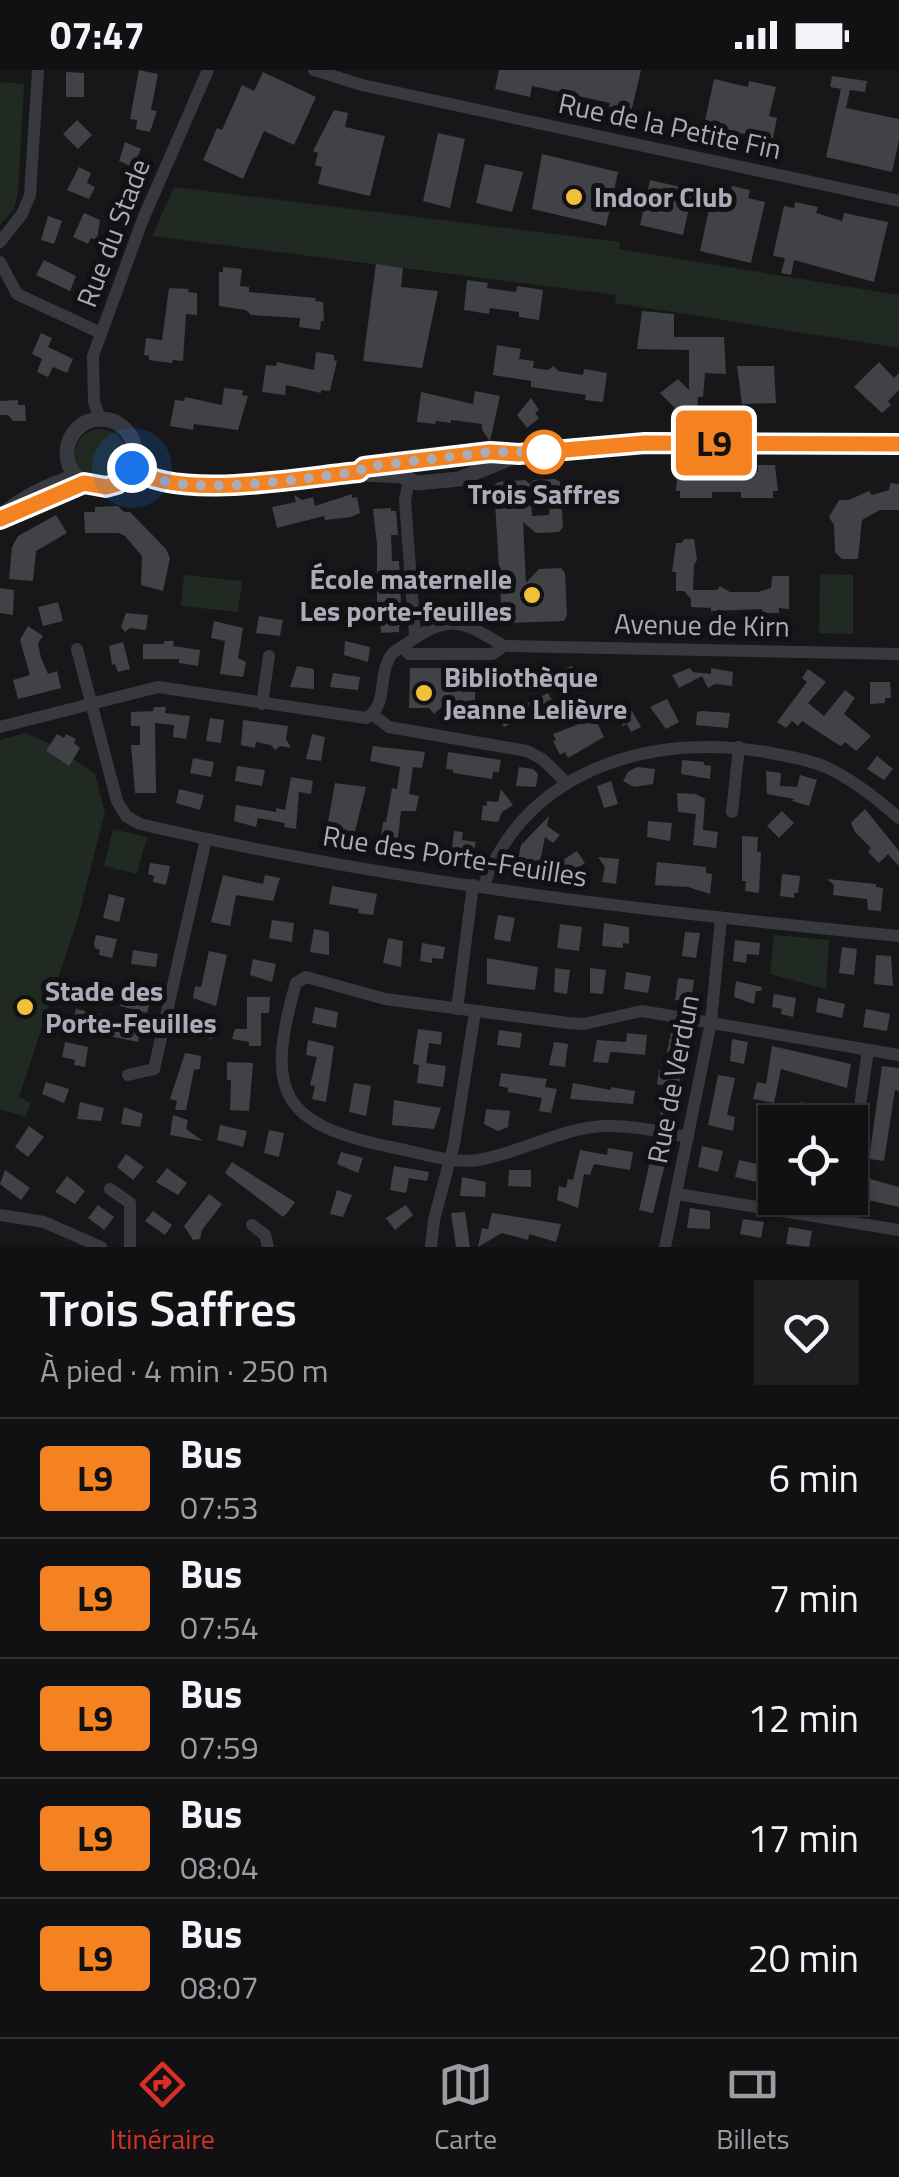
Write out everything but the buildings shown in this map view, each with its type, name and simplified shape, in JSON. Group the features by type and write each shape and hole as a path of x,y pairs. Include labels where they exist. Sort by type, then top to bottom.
{"street":[{"path":"0,242 16,223 30,195 38,70"},
{"name":"Rue du Stade","path":"100,420 94,402 93,356 143,218 208,70"},
{"name":"Rue de la Petite Fin","path":"314,70 362,85 899,200"},
{"path":"0,262 16,294 101,333"},
{"path":"100,420 122,426 134,445 132,468 126,477 106,487 84,483 67,458 71,437 83,424 100,420"},
{"path":"132,468 154,480 192,485 359,472 364,467 405,473 511,451 519,454 645,443 899,444"},
{"path":"405,473 417,483 460,479 472,462"},
{"path":"405,473 415,636"},
{"path":"0,517 24,499 76,476"},
{"path":"0,726 158,687 360,719 372,715 380,706 386,664 395,651 415,636 440,624 462,623 504,646"},
{"name":"Avenue de Kirn","path":"403,647 409,654 493,654 504,646 899,654"},
{"path":"78,649 90,703"},
{"path":"262,704 269,656"},
{"name":"Rue des Porte-Feuilles","path":"90,703 116,801 123,812 140,824 206,840 551,898 899,936"},
{"path":"372,715 389,727 527,751 542,759 566,783"},
{"path":"458,1009 478,886 515,829 566,783 615,760 644,751 689,745 739,747 827,767 871,793 899,818"},
{"path":"732,812 739,747"},
{"path":"128,1076 154,1069 206,840"},
{"name":"Rue de Verdun","path":"665,1247 712,1022 721,918"},
{"path":"688,1137 603,1126 474,1160 374,1144 306,1118 290,1101 283,1087 280,1060 294,989 299,979 314,978 385,999 584,1024 642,1011 899,1055"},
{"path":"432,1247 475,1012"},
{"path":"855,1105 868,1050"},
{"path":"110,1190 130,1203 130,1247"},
{"path":"677,1194 899,1230"},
{"path":"0,1215 44,1222 101,1247"},
{"path":"840,1220 841,1215"},
{"path":"252,1225 265,1235 268,1247"},
{"path":"897,1247 899,1238"}],"shaded area":[{"path":"0,82 24,84 18,193 14,209 0,225"},
{"path":"174,187 620,242 619,249 899,295 899,348 615,303 616,295 152,236"},
{"path":"100,429 118,436 125,454 118,472 100,479 82,472 75,454 82,436"},
{"path":"820,574 853,575 853,634 819,633"},
{"path":"184,575 242,581 238,612 181,606"},
{"name":"Stade des Porte-Feuilles","path":"25,733 51,744 47,752 61,762 73,759 95,774 105,812 79,915 19,1097 31,1103 25,1117 0,1109 0,740"},
{"path":"113,829 147,837 137,874 104,866"},
{"path":"774,935 829,940 826,989 770,974"}],"bus line":[{"name":"L9","path":"0,519 84,483 95,487 117,484 132,468 166,484 192,485 359,472 364,467 408,460 490,452 519,454 645,443 899,444"}],"place":[{"name":"Indoor Club","path":"574,197"},
{"name":"Trois Saffres","path":"544,452"},
{"name":"École maternelle Les porte-feuilles","path":"532,595"},
{"name":"Bibliothèque Jeanne Lelièvre","path":"424,693"},
{"name":"Stade des Porte-Feuilles","path":"25,1007"}],"route":[{"path":"132,468 166,484 246,483 359,472 364,467 408,460 490,452 519,454 548,452 544,452"}]}
